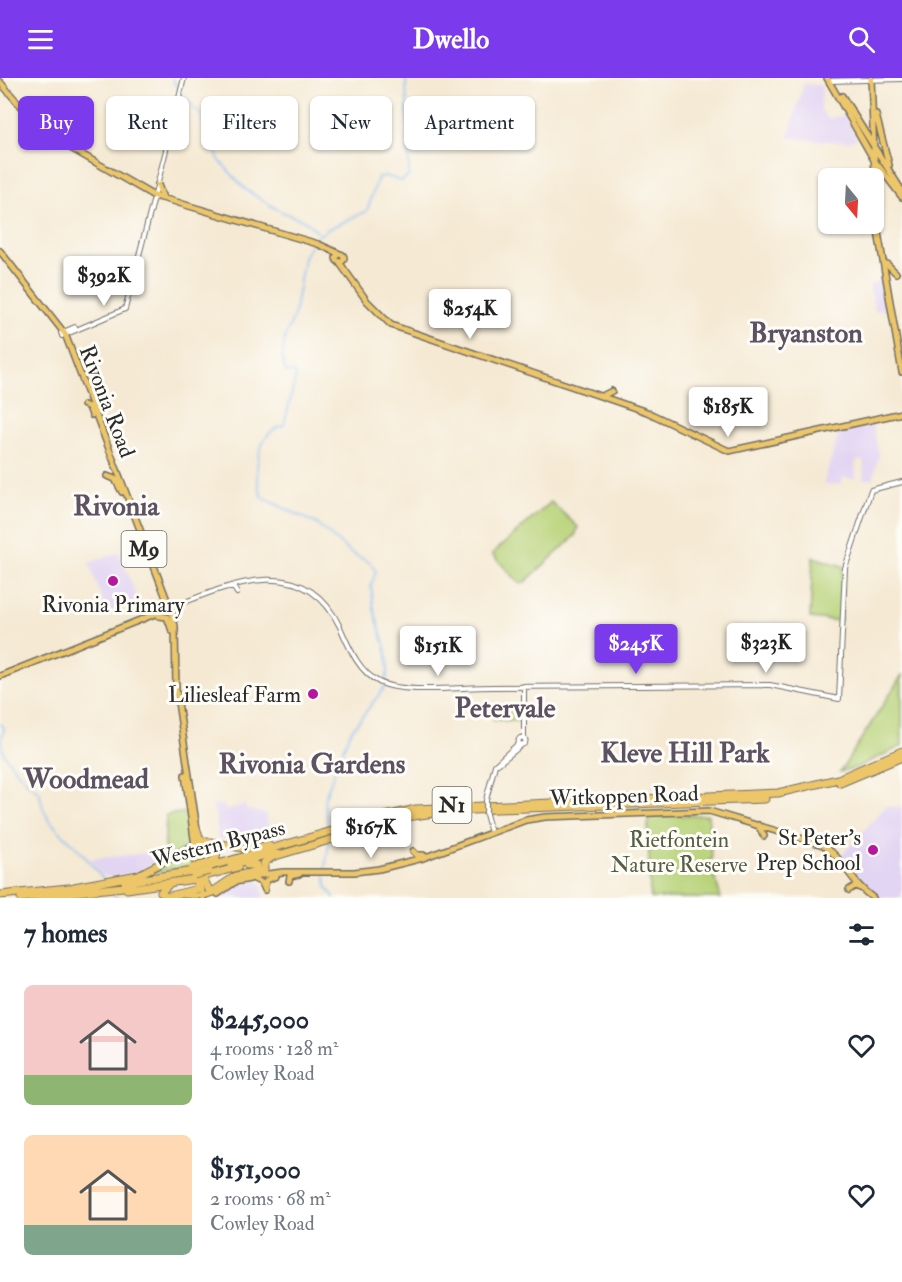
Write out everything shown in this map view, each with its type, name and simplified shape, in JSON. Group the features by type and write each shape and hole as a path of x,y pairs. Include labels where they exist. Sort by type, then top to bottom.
{"highway":[{"name":"Western Bypass","path":"338,832 348,826 433,807 778,793 838,779 902,752"},
{"name":"Western Bypass","path":"207,871 338,832 413,815 447,811 776,797 837,784 902,757"},
{"path":"196,827 201,841 252,848 321,837"},
{"path":"244,865 278,855 321,837"},
{"path":"114,885 124,878 146,872 198,846 216,843"},
{"path":"198,846 209,845 217,850 216,859 207,871 209,890 214,891 235,877 258,870 256,865 244,865"},
{"path":"198,846 197,889 164,897 162,889 170,884 193,873 207,871"},
{"path":"251,878 266,872 278,855"},
{"path":"124,878 193,873 255,863 266,872"},
{"name":"Western Bypass","path":"114,885 193,873"},
{"path":"0,895 114,885 170,884"},
{"path":"21,898 74,890"}],"main road":[{"path":"820,82 830,80"},
{"path":"830,80 901,194"},
{"path":"830,80 863,141 898,184"},
{"path":"871,80 882,146 901,194"},
{"path":"871,80 880,224 890,280 894,329 902,355"},
{"path":"0,82 39,129 155,196 180,203"},
{"path":"875,168 876,115"},
{"path":"863,141 871,168"},
{"path":"158,185 163,198"},
{"path":"155,196 332,249 346,272 380,315 396,327 647,412 727,450 751,447 902,413"},
{"path":"879,234 902,372"},
{"name":"Rivonia Road","path":"2,251 63,334 175,626 176,689 193,817 207,895"},
{"name":"Rivonia Road","path":"0,256 63,334 112,466 169,608 172,632 173,691 190,809 196,827 198,846 207,871 207,895"},
{"path":"886,264 895,273 890,280"},
{"path":"600,396 608,395 612,391"},
{"path":"87,398 84,405 89,407 95,419"},
{"path":"611,399 613,407"},
{"path":"112,466 107,476 115,479 123,493"},
{"path":"132,625 169,608"},
{"path":"0,676 132,625 169,608"},
{"path":"149,618 166,616 172,632"},
{"path":"193,817 198,809"},
{"name":"Witkoppen Road","path":"424,856 490,836 536,815 709,809 821,842 838,855 849,874 874,898"},
{"name":"Witkoppen Road","path":"207,895 235,879 251,878 266,872 352,872 406,862 537,817 701,811 758,825 764,836 769,830 780,831 823,845 837,856 850,878 849,890 855,886 874,898"},
{"path":"406,862 411,858 413,852 417,856 424,856"},
{"path":"406,862 413,863 417,867 424,856"},
{"path":"251,878 262,882 265,888 266,872"},
{"name":"Witkoppen Road","path":"266,872 300,874 324,872"},
{"path":"289,881 290,876 300,874"},
{"path":"171,898 207,895"},
{"path":"180,898 186,898"}],"street":[{"path":"63,334 124,310 184,78"},
{"path":"830,80 902,80"},
{"path":"830,80 871,80"},
{"path":"63,334 124,310"},
{"path":"111,316 119,319"},
{"path":"169,608 249,580 292,582 320,596 332,611 356,659 376,680 393,687 770,685 839,699 845,568 871,490 902,482"},
{"path":"169,608 249,580"},
{"path":"229,588 234,588 237,593"},
{"path":"523,695 527,690 547,686"},
{"path":"495,687 537,688"},
{"path":"493,833 486,814 486,799 495,765 522,741 524,687"},
{"path":"515,688 520,689 523,695"}],"shaded area":[{"path":"804,84 820,85 821,110 828,119 845,115 857,139 848,142 788,138"},
{"path":"884,278 889,308 875,311 869,285"},
{"path":"872,422 879,455 873,479 863,479 864,461 858,460 855,463 856,478 842,478 842,484 823,485 838,437 837,432"},
{"name":"Rivonia Primary","path":"119,552 138,600 107,612 89,563"},
{"path":"223,804 226,811 246,804 246,810 265,813 268,824 276,831 278,840 247,842 218,839 216,816 212,805"},
{"name":"St Peter's Prep School","path":"886,806 902,807 902,898 879,898 855,877 841,856"},
{"path":"158,852 158,862 135,872 109,877 103,875 89,859"},
{"path":"257,881 262,885 264,898 217,898 237,884"}],"green space":[{"path":"551,502 578,527 575,536 524,583 520,584 492,554"},
{"path":"813,557 843,566 840,621 810,618"},
{"path":"902,675 902,746 856,768 840,772"},
{"path":"494,707 521,707 521,721 494,720"},
{"path":"189,812 192,844 164,859 166,815"},
{"name":"Rietfontein Nature Reserve","path":"708,815 712,859 709,862 709,868 713,871 721,898 650,898 648,816"},
{"path":"192,848 193,866 144,874"}],"waterway":[{"path":"172,78 179,90"},
{"path":"314,239 328,229 367,211 378,177 386,176 401,181 409,176 406,78"},
{"path":"182,94 202,117 219,160 245,189 278,210 307,222 318,233"},
{"path":"312,243 304,257 294,316 285,337 282,359 286,373 293,371 296,376 284,425 267,437 258,456 258,478 263,498 317,524 350,552 372,564 376,572 371,586 374,609 387,654 388,671 384,688 349,734 337,765 324,800 328,828"},
{"path":"0,724 4,727 2,747 10,762 40,793 47,817 83,854 103,879"},
{"path":"325,870 329,842"},
{"path":"325,875 327,888 335,898"},
{"path":"111,891 117,898"}],"place":[{"name":"Rivonia Primary","path":"113,581"},
{"name":"Liliesleaf Farm","path":"313,694"},
{"name":"St Peter's Prep School","path":"873,850"}],"district":[{"name":"Bryanston","path":"806,332"},
{"name":"Rivonia","path":"116,505"},
{"name":"Petervale","path":"505,707"},
{"name":"Kleve Hill Park","path":"685,752"},
{"name":"Rivonia Gardens","path":"312,763"},
{"name":"Woodmead","path":"86,778"}]}
